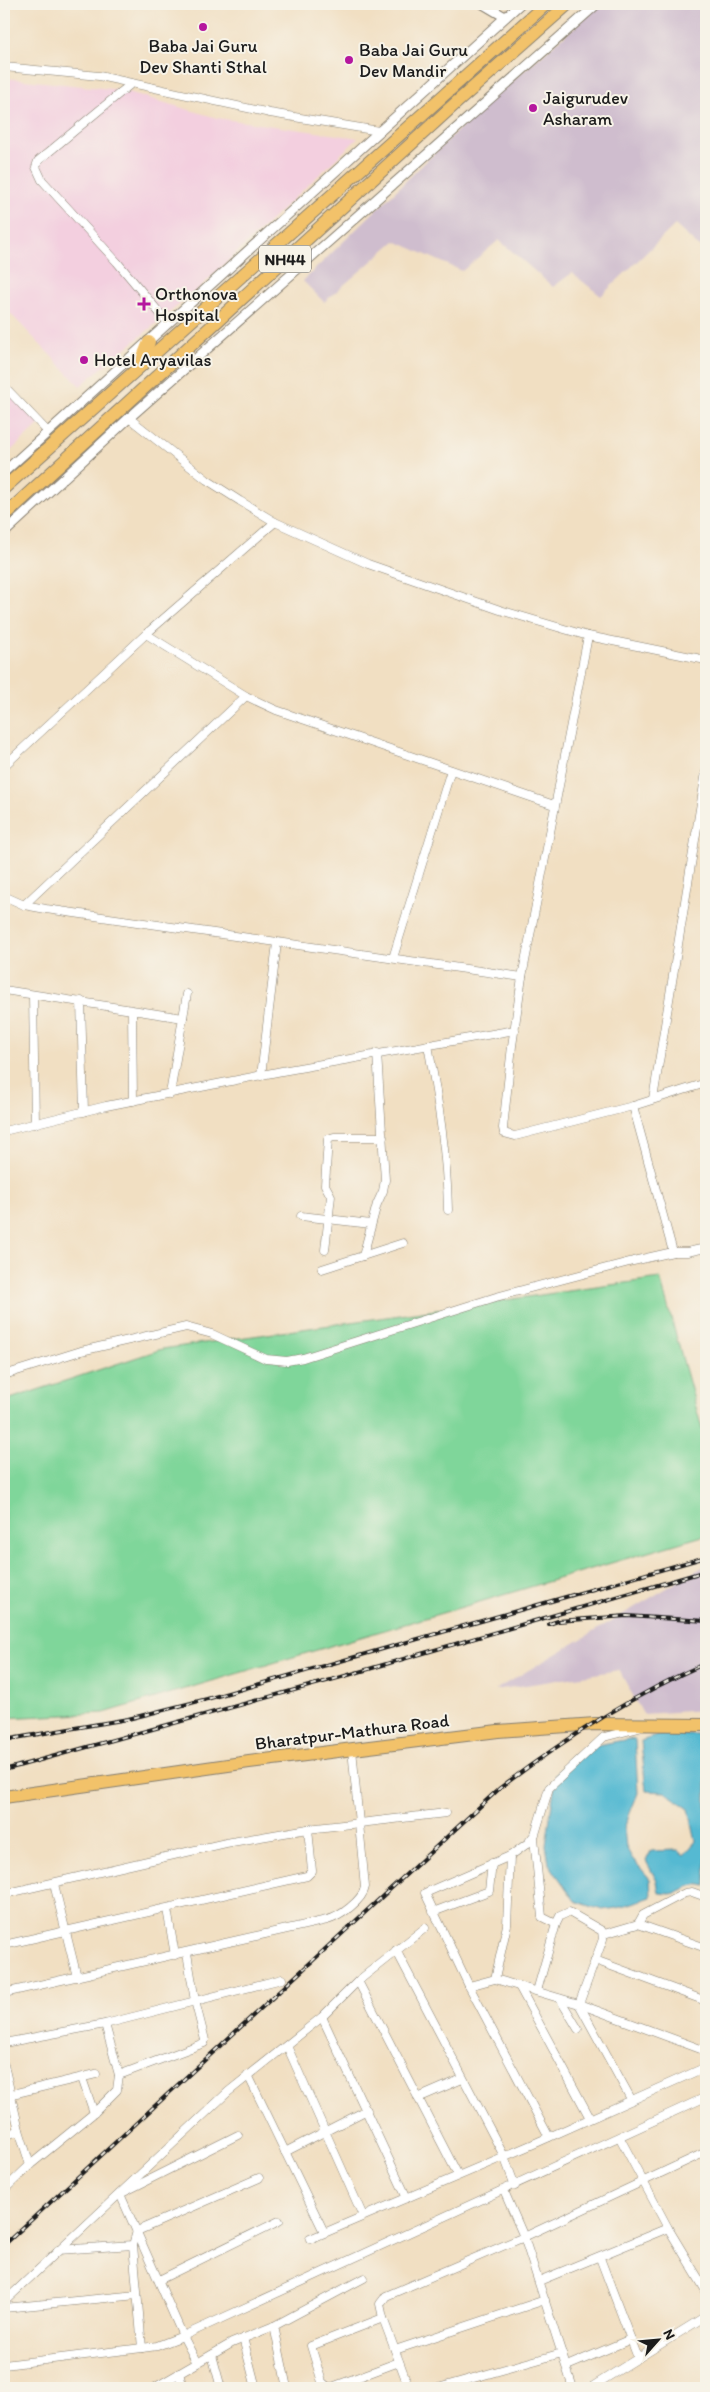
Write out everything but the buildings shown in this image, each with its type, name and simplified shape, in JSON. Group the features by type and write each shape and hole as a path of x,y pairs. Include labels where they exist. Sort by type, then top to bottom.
{"highway":[{"name":"NH44","path":"4,488 546,4"},
{"name":"NH44","path":"4,516 457,102 568,4"},
{"path":"140,366 149,342"},
{"name":"Bharatpur-Mathura Road","path":"4,1797 46,1789 352,1749 546,1727 595,1724 706,1725"}],"street":[{"path":"483,4 505,17"},
{"path":"4,472 520,4"},
{"path":"4,533 129,418 597,4"},
{"path":"4,66 99,76 270,114 379,131"},
{"path":"132,83 38,161 36,167 42,180 117,262 168,323"},
{"path":"4,386 48,432"},
{"path":"129,418 208,480 275,522 368,564 500,610 588,636 706,660"},
{"path":"4,766 146,634 275,522"},
{"path":"146,634 246,696 288,715 554,806"},
{"path":"588,636 522,977 504,1114 504,1133 515,1136 633,1106 706,1083"},
{"path":"24,905 246,696"},
{"path":"393,958 452,770"},
{"path":"653,1099 706,772"},
{"path":"4,896 24,905 522,977"},
{"path":"261,1076 277,943"},
{"path":"4,990 183,1018"},
{"path":"170,1094 187,994"},
{"path":"33,995 35,1124"},
{"path":"81,1001 84,1112"},
{"path":"132,1010 133,1101"},
{"path":"4,1131 133,1101 377,1053 515,1030"},
{"path":"428,1045 440,1107 446,1161 448,1210"},
{"path":"363,1256 371,1224 383,1191 377,1053"},
{"path":"633,1106 673,1252"},
{"path":"325,1250 331,1196 325,1185 328,1139 334,1137 382,1137"},
{"path":"301,1216 371,1224"},
{"path":"322,1269 403,1243"},
{"path":"4,1375 80,1351 186,1327 212,1334 266,1359 295,1359 496,1298 673,1252 686,1252 706,1248"},
{"path":"556,1924 542,1917 534,1838 549,1788 604,1737 654,1724"},
{"path":"4,1993 175,1956 327,1920 342,1913 365,1891 352,1749"},
{"path":"4,1894 226,1843 308,1829 446,1813"},
{"path":"4,1944 167,1909 307,1876 312,1871 308,1829"},
{"path":"534,1838 510,1856 426,1891 425,1896 469,1986 549,2137"},
{"path":"495,1979 508,1925 510,1856"},
{"path":"433,1912 489,1890 492,1863"},
{"path":"54,1884 77,1977"},
{"path":"638,1924 643,1915 684,1893 692,1892 706,1897"},
{"path":"167,1909 175,1956"},
{"path":"537,1991 560,1916 569,1912 600,1929 604,1934"},
{"path":"604,1934 638,1924 706,1948"},
{"path":"4,2302 248,2075 322,2017 358,1981 425,1928"},
{"path":"604,1934 579,2004 631,2099"},
{"path":"396,1950 504,2156 515,2186"},
{"path":"119,2075 204,2043 205,2040 195,2001 187,1953"},
{"path":"595,1960 706,2001"},
{"path":"4,2043 105,2024 282,1979"},
{"path":"469,1986 495,1979 579,2004 706,2051"},
{"path":"358,1981 458,2175"},
{"path":"519,1986 590,2118"},
{"path":"560,1999 578,2029"},
{"path":"322,2017 407,2198"},
{"path":"4,2190 30,2165 94,2113 117,2090 119,2075 105,2024"},
{"path":"287,2046 363,2216"},
{"path":"4,2065 7,2095 30,2165"},
{"path":"310,2238 549,2137 706,2066"},
{"path":"7,2095 96,2074"},
{"path":"248,2075 324,2232"},
{"path":"82,2078 94,2113"},
{"path":"418,2098 462,2079"},
{"path":"4,2365 157,2346 504,2191 706,2097"},
{"path":"284,2152 367,2110"},
{"path":"4,2137 19,2130"},
{"path":"120,2194 238,2135"},
{"path":"620,2138 668,2228 706,2291"},
{"path":"410,2388 383,2318 380,2304 386,2296 524,2237 642,2180 705,2156"},
{"path":"142,2348 133,2245 137,2232 259,2178"},
{"path":"504,2191 524,2237 573,2388"},
{"path":"120,2194 183,2336 197,2363"},
{"path":"158,2280 279,2221"},
{"path":"539,2281 600,2258 668,2228"},
{"path":"58,2250 133,2245"},
{"path":"600,2258 638,2358"},
{"path":"154,2388 243,2338 274,2326 364,2278"},
{"path":"4,2308 138,2295"},
{"path":"395,2350 545,2300"},
{"path":"590,2388 706,2316"},
{"path":"383,2318 311,2346 324,2387 340,2385 399,2362"},
{"path":"274,2326 287,2388"},
{"path":"243,2338 256,2388"},
{"path":"567,2366 630,2339"},
{"path":"438,2388 562,2353"},
{"path":"212,2355 221,2388"},
{"path":"179,2373 183,2388"}],"shaded area":[{"path":"601,4 706,4 706,253 675,225 601,296 572,273 553,287 499,240 462,271 395,241 324,302 303,281 481,108"},
{"path":"4,78 121,90 217,118 358,138 198,289 80,386 4,307"},
{"path":"4,386 43,421 4,457"},
{"path":"706,1565 706,1710 643,1714 619,1670 495,1690"}],"green space":[{"path":"660,1278 706,1443 706,1535 104,1713 4,1718 4,1401 162,1349"}],"water":[{"path":"662,1734 706,1734 706,1886 694,1885 671,1894 659,1893 657,1881 646,1861 651,1851 678,1850 684,1855 696,1841 689,1809 665,1792 646,1791 641,1741"},
{"path":"629,1739 635,1740 638,1793 624,1828 626,1847 632,1858 650,1879 651,1897 617,1908 602,1910 575,1901 549,1864 546,1845 556,1775 570,1758 586,1747"}],"railway":[{"path":"4,1740 128,1719 207,1699 706,1557"},
{"path":"4,1770 338,1678 706,1571"},
{"path":"549,1624 558,1621 627,1616 706,1621"},
{"path":"4,2245 500,1788 548,1753 625,1704 706,1663"}],"place":[{"name":"Baba Jai Guru Dev Shanti Sthal","path":"203,27"},
{"name":"Baba Jai Guru Dev Mandir","path":"349,60"},
{"name":"Jaigurudev Asharam","path":"533,108"},
{"name":"Orthonova Hospital","path":"144,304"},
{"name":"Hotel Aryavilas","path":"84,360"}]}
